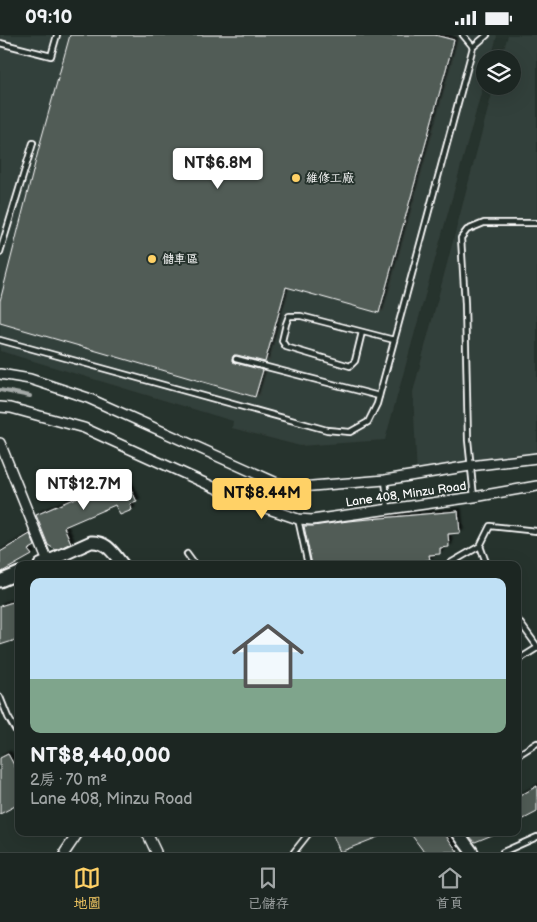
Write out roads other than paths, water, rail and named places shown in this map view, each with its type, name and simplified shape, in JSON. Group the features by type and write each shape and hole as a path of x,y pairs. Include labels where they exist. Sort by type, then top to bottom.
{"street":[{"name":"Lane 408, Minzu Road","path":"0,373 30,379 88,398 277,483 300,487 385,480 470,466 537,458"},
{"name":"Lane 408, Minzu Road","path":"0,407 11,408 84,428 242,500 298,519 312,520 537,486"},
{"path":"0,443 43,561"},
{"path":"48,561 90,542 98,541 104,544 119,561"},
{"path":"0,581 15,575"},
{"path":"65,852 76,836"},
{"path":"149,836 156,852"},
{"path":"460,836 472,852"}],"lane":[{"path":"0,43 51,56 57,35"},
{"path":"463,35 473,47"},
{"path":"0,340 328,430 350,432 368,422 377,404 473,47 487,35"},
{"path":"0,252 33,143"},
{"path":"474,497 468,440 465,303 461,238 467,230 484,223 537,223"},
{"path":"362,332 355,361 350,365 286,347 282,341 289,316 300,316 394,340"},
{"path":"236,359 379,396"},
{"path":"385,480 388,509"},
{"path":"298,519 307,561"},
{"path":"454,561 480,546 490,526 537,531"},
{"path":"480,546 486,561"},
{"path":"187,554 192,561"},
{"path":"521,624 537,647 521,658"},
{"path":"0,697 15,729"},
{"path":"521,753 537,743"},
{"path":"294,852 307,836"},
{"path":"503,852 537,837"}],"waterway":[{"path":"0,390 30,396"}],"place":[{"name":"維修工廠","path":"296,178"},
{"name":"儲車區","path":"152,259"}]}
